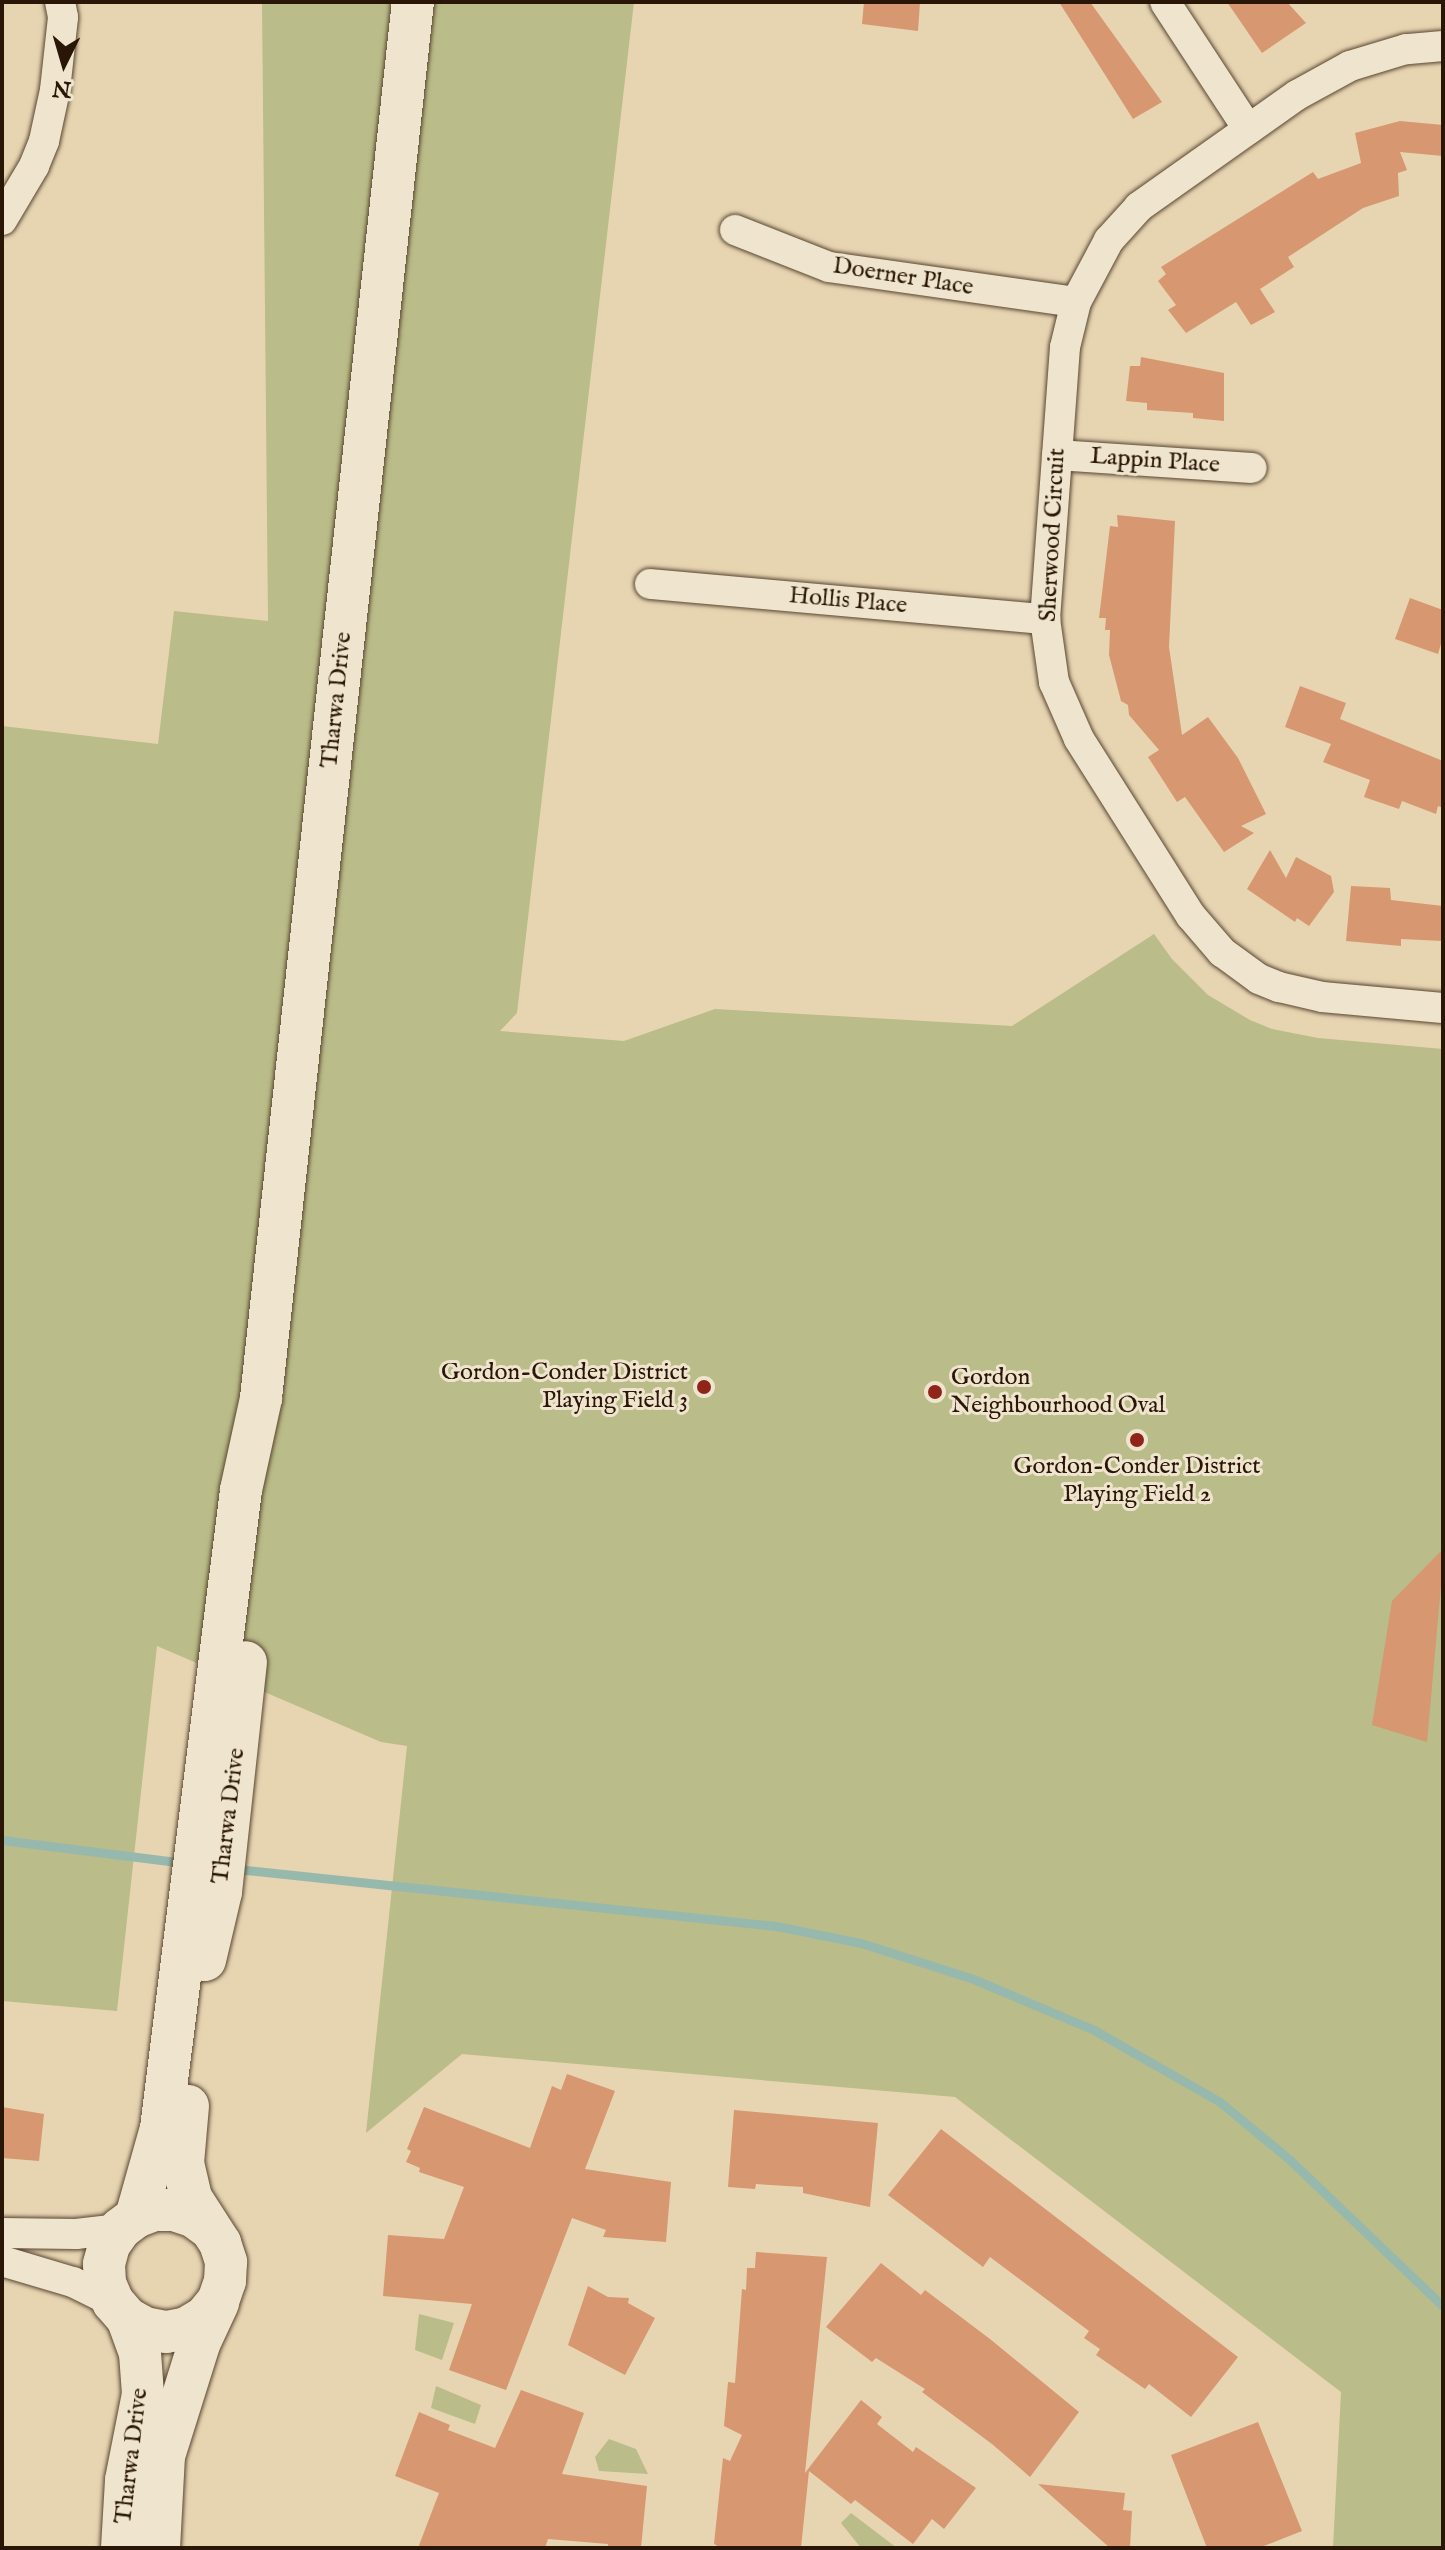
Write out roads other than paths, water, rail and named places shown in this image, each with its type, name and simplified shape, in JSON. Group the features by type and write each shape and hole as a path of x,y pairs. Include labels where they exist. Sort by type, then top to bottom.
{"main road":[{"name":"Tharwa Drive","path":"128,2223 161,2128 196,1937 221,1892 216,1803 262,1493 261,1398 413,2"},
{"name":"Tharwa Drive","path":"196,1937 195,2020 183,2163 191,2198 208,2227"},
{"path":"154,2210 174,2210 193,2216 208,2227 220,2243 226,2262 225,2281 218,2301 205,2317 187,2328 166,2332 145,2328 120,2310 105,2283 104,2264 109,2245 128,2223 154,2210"},
{"name":"Tharwa Drive","path":"159,2548 164,2456 199,2344 218,2301"},
{"name":"Tharwa Drive","path":"120,2310 140,2353 143,2394 126,2480 122,2548"}],"street":[{"path":"2,220 34,166 44,141 55,90 63,17 60,2"},
{"path":"1165,2 1248,129"},
{"name":"Sherwood Circuit","path":"1443,46 1406,49 1350,66 1297,95 1139,207 1109,240 1076,302 1065,347 1045,619 1054,682 1079,739 1191,916 1222,952 1259,979 1279,987 1322,997 1443,1008"},
{"name":"Doerner Place","path":"735,230 829,267 1076,302"},
{"name":"Lappin Place","path":"1057,455 1252,468"},
{"name":"Hollis Place","path":"650,584 1045,619"},
{"path":"2,2233 76,2234 128,2223"},
{"path":"2,2261 73,2282 120,2310"}],"waterway":[{"path":"2,1840 185,1863"},
{"path":"236,1869 776,1926 861,1943 971,1978 1094,2030 1220,2102 1290,2160 1443,2306"}],"place":[{"name":"Gordon-Conder District Playing Field 3","path":"704,1387"},
{"name":"Gordon Neighbourhood Oval","path":"935,1392"},
{"name":"Gordon-Conder District Playing Field 2","path":"1137,1440"}]}
